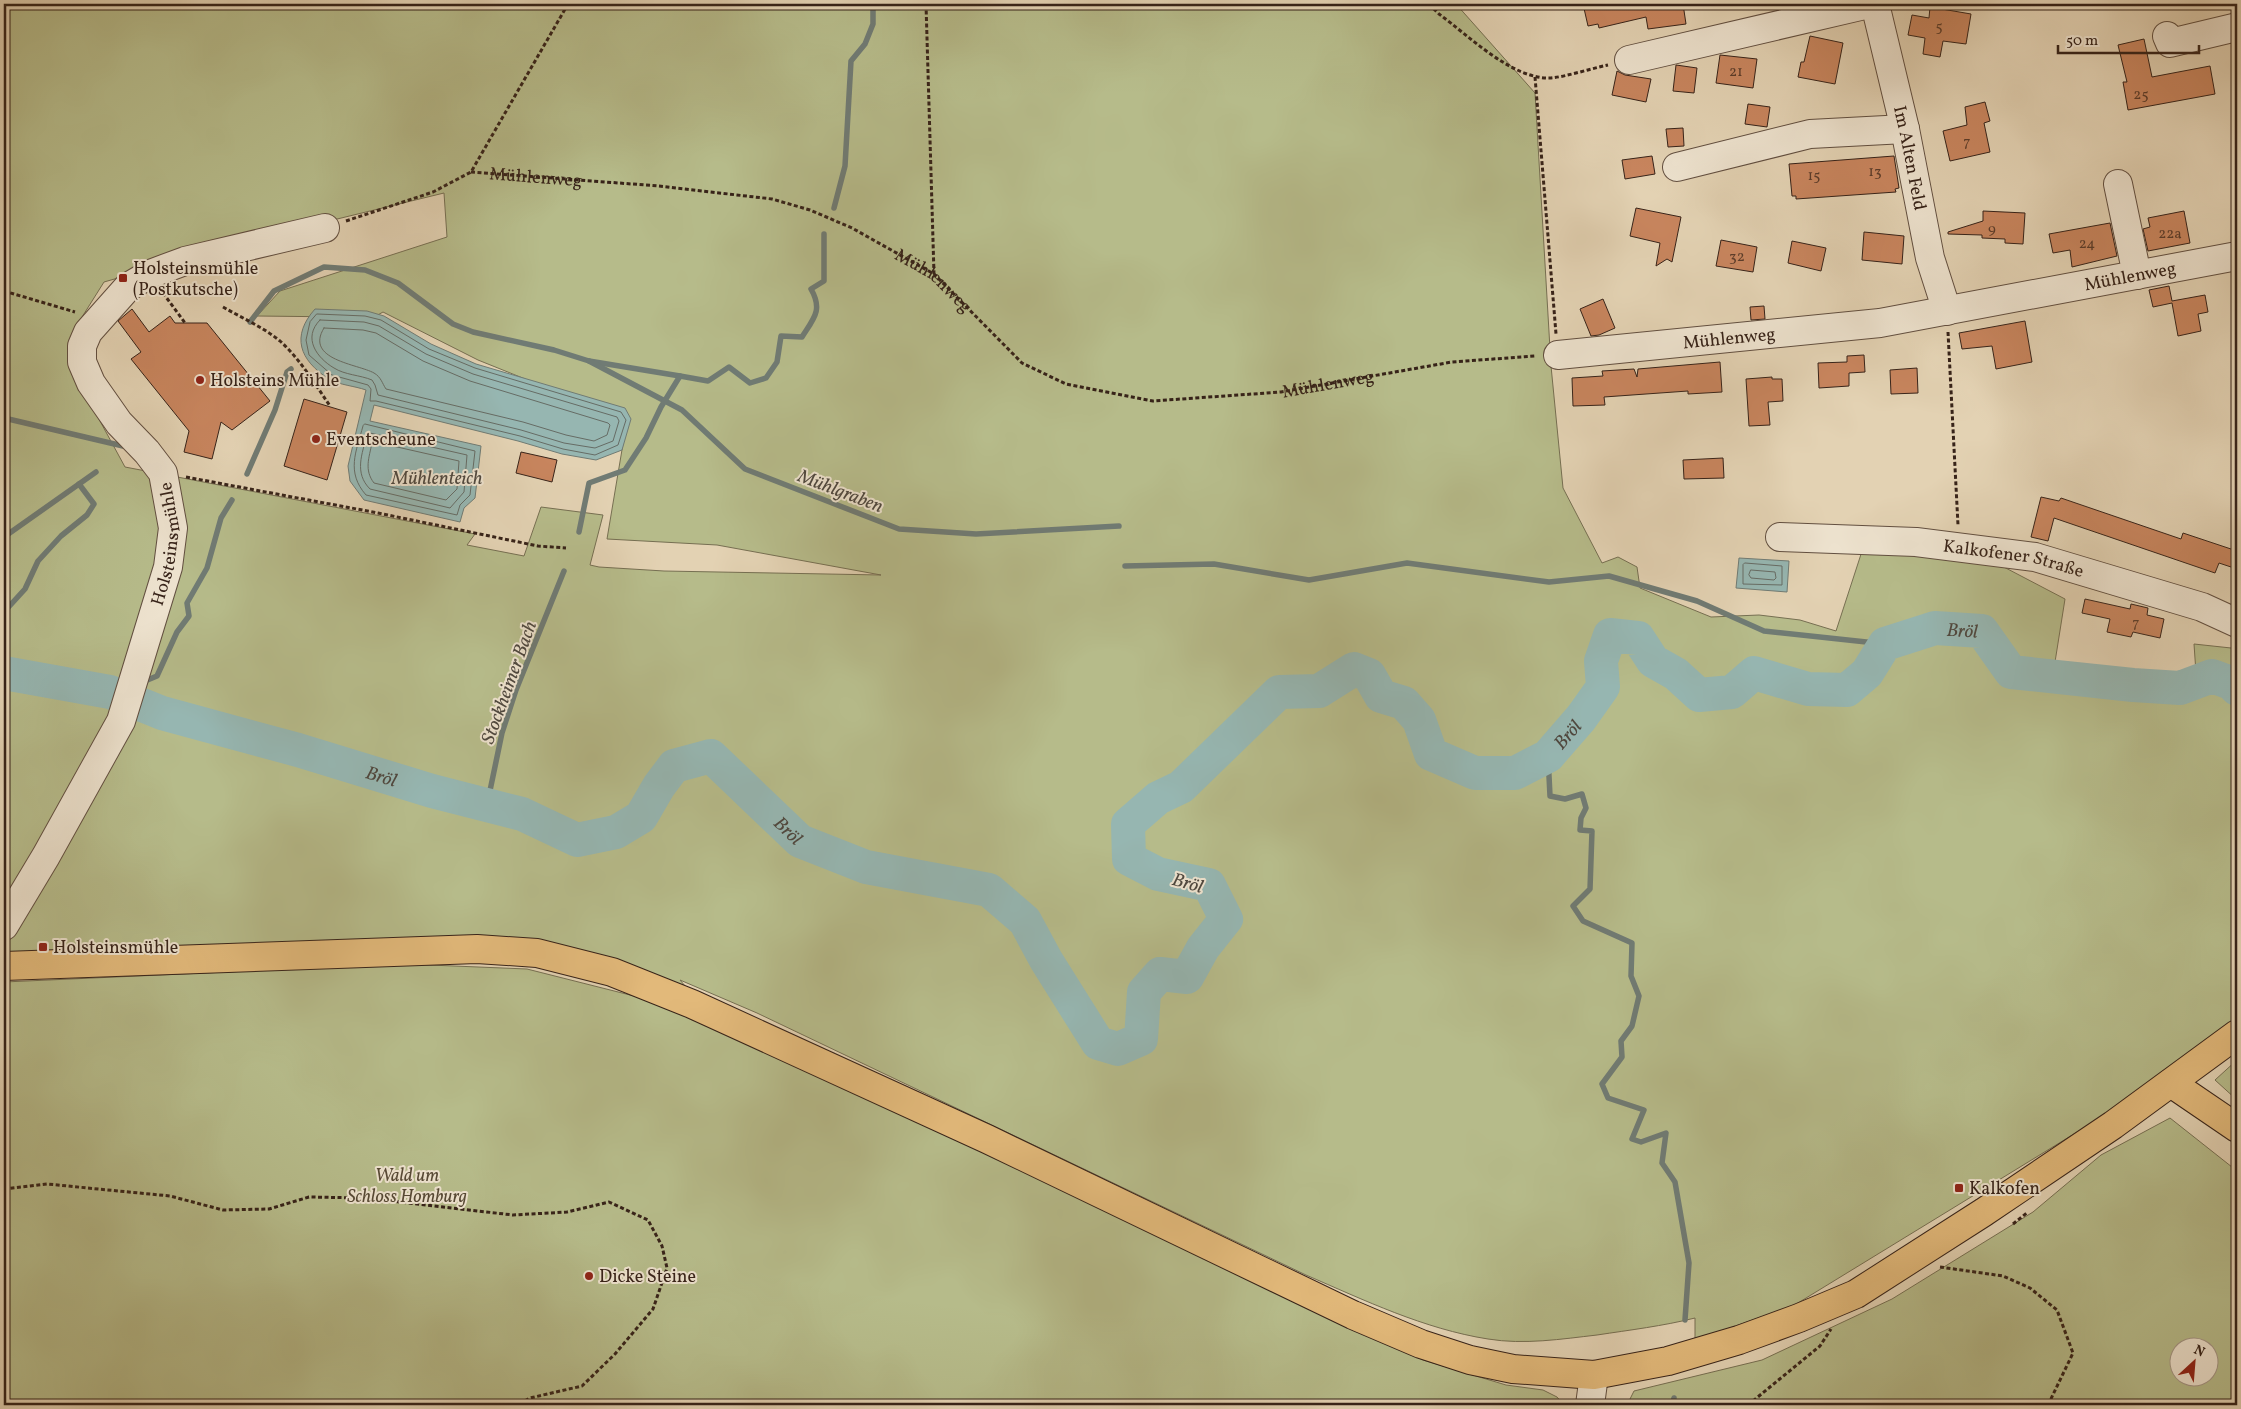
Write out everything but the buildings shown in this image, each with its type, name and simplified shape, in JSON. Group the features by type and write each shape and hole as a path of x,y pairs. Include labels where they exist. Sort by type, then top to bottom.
{"main road":[{"path":"4,966 477,949 537,953 612,972 692,1004 779,1043 987,1139 1353,1315 1421,1344 1470,1360 1513,1369 1594,1375 1668,1361 1739,1340 1856,1294 2105,1130 2237,1034"},
{"path":"2171,1083 2237,1128"}],"street":[{"path":"1629,60 1868,4"},
{"name":"Im Alten Feld","path":"1875,4 1905,129 1930,258 1947,311"},
{"path":"2167,36 2170,42 2237,27"},
{"path":"1677,167 1810,134 1905,129"},
{"path":"2118,184 2137,275"},
{"path":"155,462 119,423 91,382 82,362 82,346 88,332 128,286 150,274 185,261 325,228"},
{"name":"Mühlenweg","path":"1558,355 1880,323 2237,256"},
{"name":"Holsteinsmühle","path":"4,926 46,856 121,722 135,681 168,567 173,528 155,462"},
{"name":"Kalkofener Straße","path":"1780,537 1916,542 2035,557 2202,607 2237,623"},
{"path":"1590,1405 1594,1375"}],"path":[{"path":"325,228 433,192 471,172 568,4"},
{"path":"926,4 934,274"},
{"path":"1429,4 1439,14 1514,70 1535,77 1552,78 1629,60"},
{"path":"1535,77 1558,355"},
{"name":"Mühlenweg","path":"471,172 659,186 772,199 810,210 852,228 934,274 1022,363 1066,384 1153,400 1281,392 1452,362 1558,355"},
{"path":"150,274 185,323"},
{"path":"4,291 99,319"},
{"path":"223,307 262,328 281,342 309,376 330,406"},
{"path":"1947,311 1959,546"},
{"path":"155,462 378,513 538,546 566,548"},
{"path":"4,1189 47,1184 170,1196 223,1210 269,1209 309,1197 365,1198 513,1215 567,1212 608,1202 648,1220 662,1246 667,1268 653,1309 615,1354 582,1386 530,1398 517,1405"},
{"path":"1927,1249 1941,1268 2003,1276 2030,1288 2057,1310 2072,1353 2048,1405"},
{"path":"1748,1405 1820,1346 1835,1324"}],"green space":[{"path":"4,4 1456,4 1535,93 1551,366 1563,488 1602,563 1618,557 1637,567 1640,588 1711,617 1759,615 1800,620 1836,631 1864,545 2000,565 2065,599 2055,662 2115,676 2196,673 2194,644 2231,648 2237,654 2237,1018 2172,1074 1793,1306 1695,1340 1695,1318 1659,1326 1557,1340 1502,1341 1441,1328 1395,1313 1306,1275 757,1013 680,980 691,993 613,965 4,953","holes":["444,193 447,237 280,291 257,316 346,317 369,320 383,312 478,360 627,420 607,539 717,545 881,575 664,571 599,567 590,565 603,515 541,507 524,556 467,545 475,534 125,467 94,410 77,325 104,282 255,239"]},
{"name":"Wald um Schloss Homburg","path":"405,964 527,969 634,996 697,1018 982,1149 1423,1360 1506,1385 1543,1390 1557,1397 1564,1405 4,1405 4,982"},
{"path":"2237,1060 2237,1100 2215,1080"},
{"path":"2170,1118 2237,1171 2237,1405 1627,1405 1634,1391 1762,1360 1892,1299 2033,1212 2101,1155"}],"water":[{"name":"Mühlenteich","path":"315,309 367,311 384,316 431,344 476,364 625,408 631,419 622,450 596,460 562,454 374,405 370,421 481,446 475,498 464,508 460,522 364,500 350,481 348,466 366,390 337,383 329,379 319,372 305,356 301,338 307,319"},
{"path":"1739,558 1789,561 1787,592 1736,588"}],"waterway":[{"name":"Stockheimer Bach","path":"834,208 845,166 851,61 865,44 873,24 873,4"},
{"name":"Stockheimer Bach","path":"579,532 589,483 625,470 646,438 661,407 680,376 708,381 729,367 750,383 766,378 777,362 781,336 802,337 816,314 815,296 811,289 824,281 824,234"},
{"name":"Mühlgraben","path":"250,322 274,291 324,267 365,270 398,283 453,324 473,332 554,350 589,361 680,376"},
{"name":"Mühlgraben","path":"589,361 682,410 745,469 899,529 976,534 1119,526"},
{"path":"247,474 275,410 287,372 291,369"},
{"path":"4,418 123,446"},
{"name":"Mühlgraben","path":"4,537 96,472"},
{"path":"4,612 25,589 38,561 61,536 87,515 94,504 79,484"},
{"path":"144,685 145,681 157,676 177,632 189,616 187,603 207,568 221,518 232,500"},
{"path":"1125,566 1214,564 1309,580 1407,563 1549,582 1609,576 1697,601 1764,631 1885,644"},
{"name":"Stockheimer Bach","path":"487,805 502,733 516,690 564,571"},
{"name":"Bröl","path":"4,673 110,692 162,713 298,750 432,791 522,814 577,840 616,832 641,817 659,786 674,766 711,756 800,841 866,867 989,890 1025,921 1046,960 1098,1043 1118,1049 1141,1039 1144,992 1160,974 1187,977 1203,948 1226,919 1209,885 1158,874 1129,859 1128,824 1158,798 1181,787 1279,692 1319,691 1354,669 1369,675 1381,696 1404,703 1419,720 1431,754 1475,773 1515,773 1548,756 1581,718 1603,687 1601,661 1610,635 1638,638 1653,661 1676,674 1699,695 1732,692 1754,673 1808,689 1847,690 1867,673 1885,644 1935,628 1982,631 2011,672 2180,688 2212,676 2231,683 2237,689"},
{"path":"1548,756 1550,796 1565,799 1582,794 1586,808 1581,818 1580,830 1592,831 1590,889 1573,906 1583,921 1632,943 1631,976 1639,996 1632,1026 1621,1041 1622,1057 1602,1084 1608,1098 1644,1110 1632,1139 1641,1142 1666,1133 1662,1163 1675,1182 1689,1263 1685,1320"},
{"path":"1672,1405 1674,1398"}],"place":[{"name":"Holsteinsmühle (Postkutsche)","path":"123,278"},
{"name":"Holsteins Mühle","path":"200,380"},
{"name":"Eventscheune","path":"316,439"},
{"name":"Holsteinsmühle","path":"43,947"},
{"name":"Kalkofen","path":"1959,1188"},
{"name":"Dicke Steine","path":"589,1276"}]}
